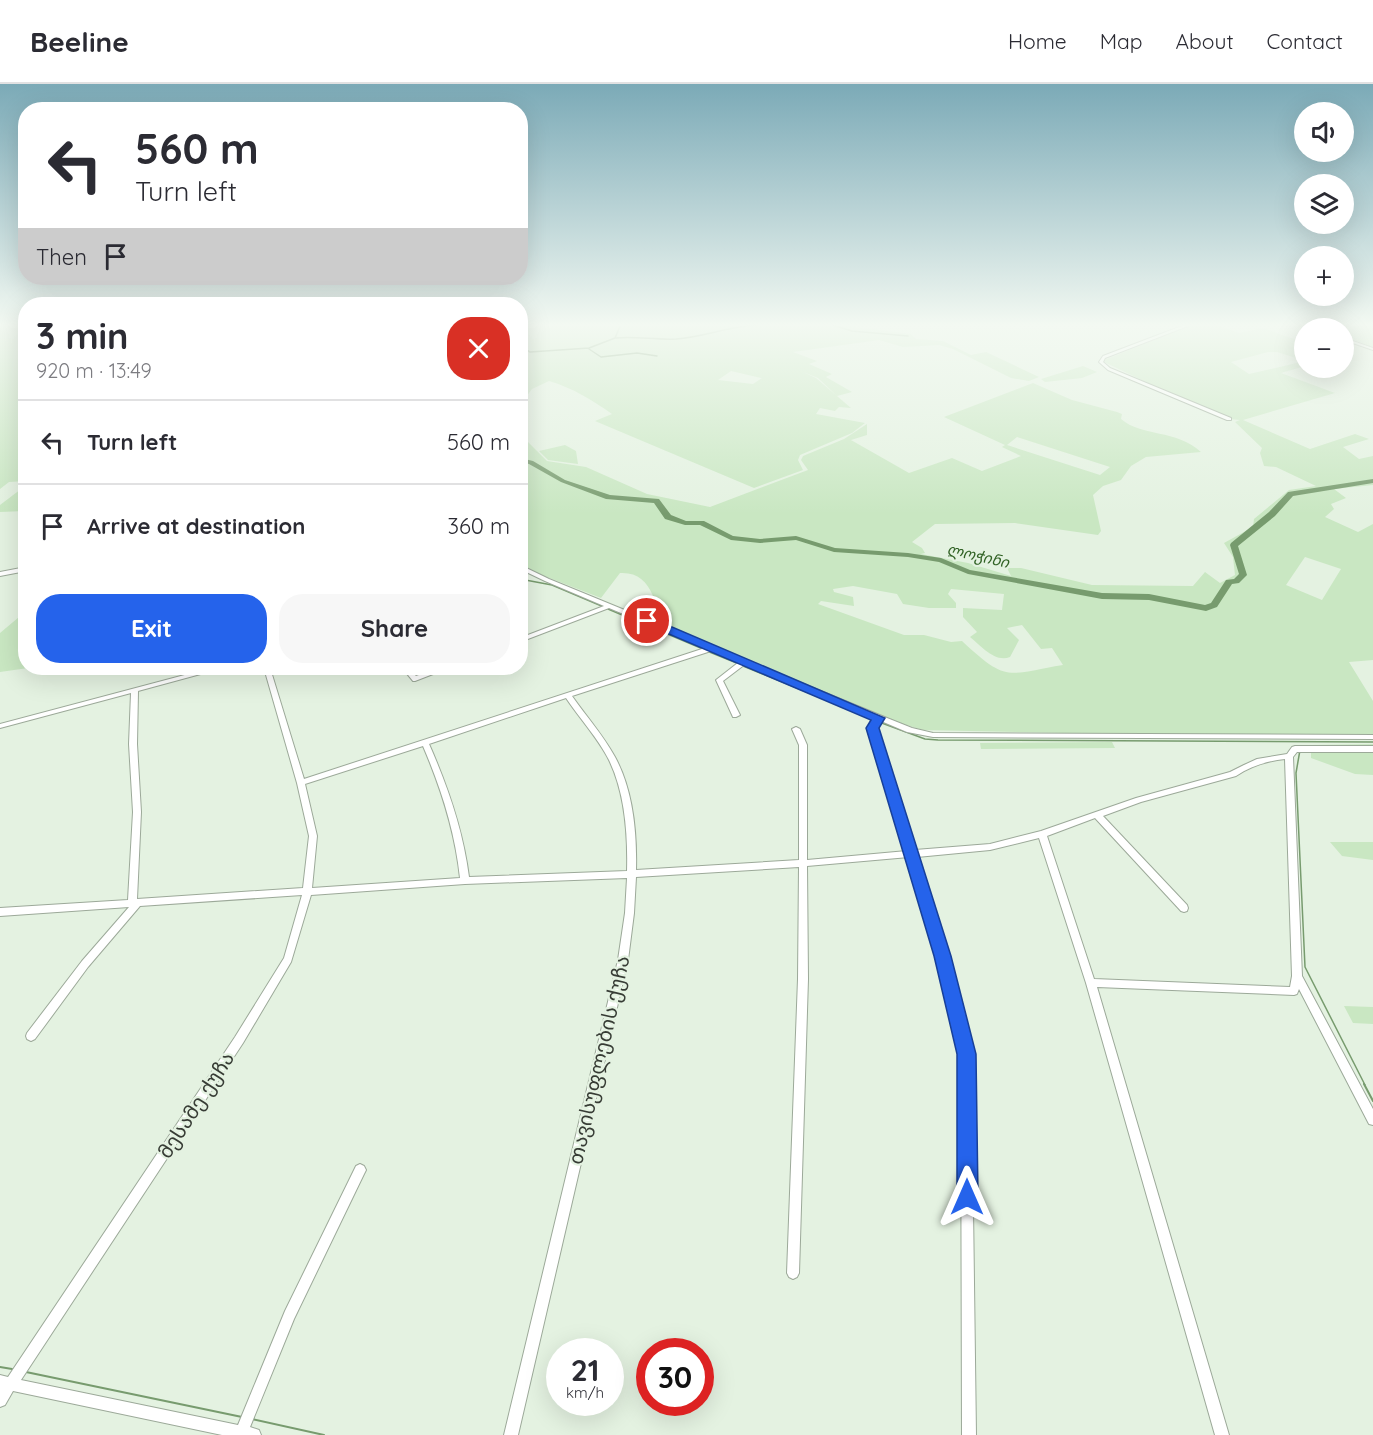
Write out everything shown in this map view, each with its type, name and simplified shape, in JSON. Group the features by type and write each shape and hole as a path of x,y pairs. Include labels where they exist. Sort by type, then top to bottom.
{"street":[{"path":"1152,387 1229,419"},
{"path":"0,574 18,571"},
{"path":"528,571 879,718 909,730 933,735 1373,737"},
{"path":"528,577 547,580"},
{"path":"528,637 609,606"},
{"path":"301,783 712,648"},
{"path":"736,715 720,678 745,662"},
{"path":"0,726 190,675"},
{"name":"მესამე ქუჩა","path":"0,1400 5,1384 264,1000 288,959 307,893 313,836 301,783 269,675"},
{"path":"411,675 415,679 426,675"},
{"path":"32,1036 85,964 134,904 137,812 133,744 135,689"},
{"name":"თავისუფლების ქუჩა","path":"511,1435 623,960 631,917 628,821 616,766 567,695"},
{"path":"879,718 873,728 943,956 966,1054 969,1435"},
{"path":"793,1273 805,863 803,745 796,729"},
{"path":"425,743 441,778 461,841 465,880"},
{"path":"1091,983 1294,991 1297,976 1289,756 1295,749 1304,747 1373,749"},
{"path":"0,912 307,893 465,880 631,874 805,863 990,847 1042,834 1139,800 1233,774 1246,765 1269,757 1289,756"},
{"path":"1098,816 1184,908"},
{"path":"1042,834 1091,983 1222,1435"},
{"path":"1297,976 1373,1120"},
{"path":"5,1384 248,1434 289,1315 360,1170"}],"green space":[{"path":"0,387 18,387 18,481 9,482 0,489"},
{"path":"528,387 536,387 528,394"},
{"path":"566,387 827,387 851,408 839,407 835,411 820,408 816,414 865,423 852,433 800,455 798,460 803,470 754,488 595,421 612,414"},
{"path":"828,387 843,387 852,392 837,396"},
{"path":"1022,387 1042,387 1072,400 1122,414 1121,419 1129,425 1181,440 1201,452 1146,457 1131,466 1121,480 1103,486 1093,495 1101,531 1098,535 1015,523 935,524 912,542 922,548 925,553 921,554 968,563 1011,576 1007,568 1021,568 1092,585 1193,586 1205,572 1220,583 1235,575 1233,557 1224,543 1253,527 1254,519 1289,490 1316,486 1276,467 1264,466 1260,453 1262,448 1235,422 1240,420 1230,419 1156,387 1319,387 1335,393 1243,420 1310,449 1355,434 1369,439 1343,447 1359,459 1373,456 1373,485 1334,489 1346,498 1331,504 1334,509 1325,517 1358,532 1373,524 1373,660 1349,662 1373,701 1373,734 1158,735 923,730 893,721 627,610 648,602 653,596 641,578 620,573 601,598 528,569 528,442 547,461 586,467 647,494 710,507 808,470 801,460 803,456 844,439 867,424 867,435 851,440 909,473 952,458 982,471 1021,456 1002,447 1005,445 944,417","holes":["1017,437 1110,467 1100,475 1007,445","1305,557 1341,569 1322,600 1286,585","853,586 897,594 903,604 929,608 956,608 956,603 948,594 951,589 1004,594 1002,610 963,608 963,617 977,632 970,637 994,656 1010,657 1019,640 1007,628 1022,625 1041,649 1052,648 1063,665 1019,673 999,670 962,641 951,642 924,635 904,635 818,604 821,601 854,606 853,597 834,592 833,589"]},
{"path":"565,445 576,451 578,464 548,460 539,451"},
{"path":"18,491 18,511 0,512 0,505"},
{"path":"18,618 18,669 0,672 0,633"},
{"path":"1112,742 1115,748 981,749 980,743"},
{"path":"1373,744 1373,775 1355,774 1311,758 1311,745"},
{"path":"1330,842 1373,842 1373,860 1342,856"},
{"path":"1344,1006 1373,1007 1373,1024 1353,1023"}],"waterway":[{"name":"ლოჭინი","path":"528,461 563,481 609,497 656,501 668,517 685,523 701,523 731,538 760,541 796,538 834,550 908,555 941,560 968,572 1102,596 1149,597 1206,608 1214,605 1229,582 1236,581 1243,575 1234,545 1272,514 1291,494 1373,481"},
{"path":"528,580 552,585 604,607"},
{"path":"608,609 703,649"},
{"path":"707,651 739,664"},
{"path":"743,666 875,720"},
{"path":"879,722 925,739 938,740 1373,742"},
{"path":"1300,750 1296,773 1305,967 1365,1085"},
{"path":"1364,1084 1373,1101"},
{"path":"0,1367 12,1369"},
{"path":"26,1372 242,1417"},
{"path":"252,1419 324,1435"}],"route":[{"path":"647,621 879,718 873,728 943,956 966,1054 967,1197"}]}
